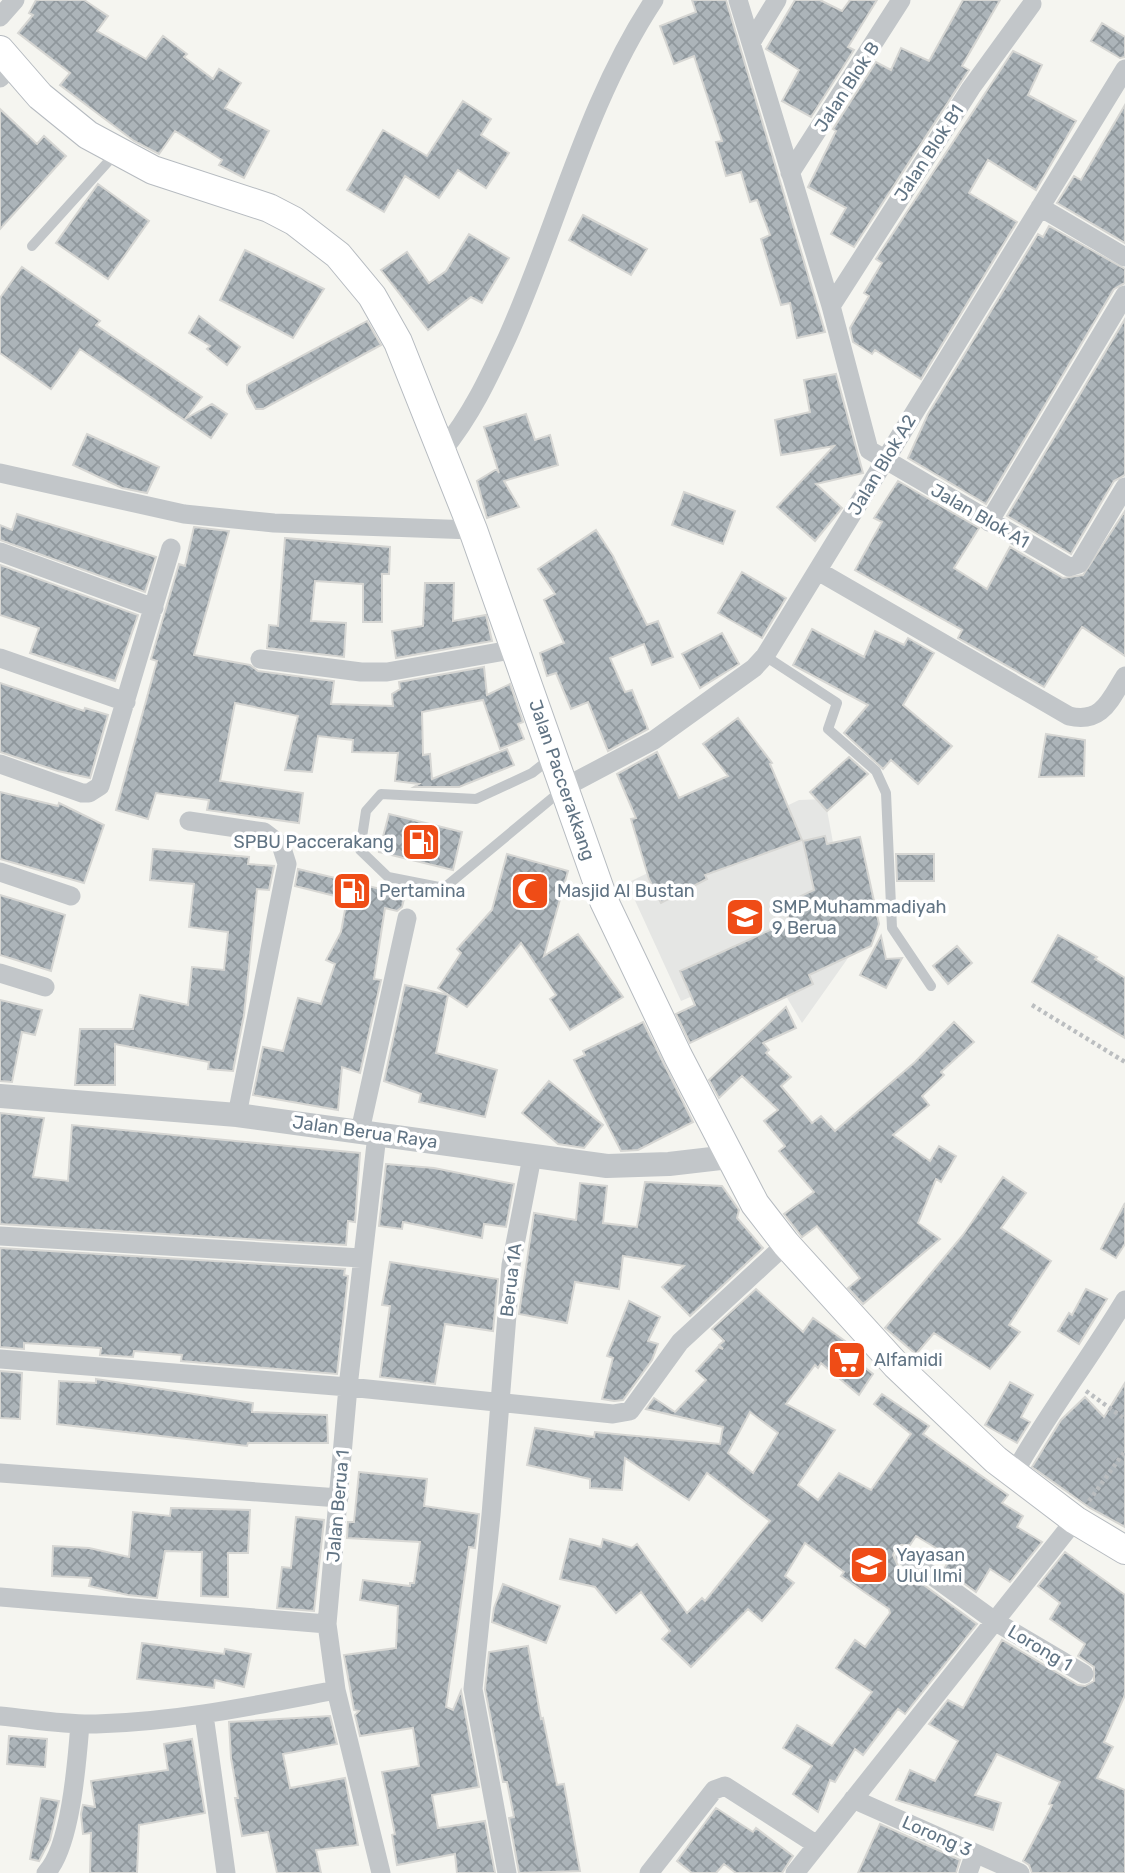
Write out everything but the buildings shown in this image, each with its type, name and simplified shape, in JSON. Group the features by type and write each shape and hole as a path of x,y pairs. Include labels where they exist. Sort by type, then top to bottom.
{"main road":[{"name":"Jalan Paccerakkang","path":"4,65 59,114 116,152 153,170 269,208 294,221 338,255 386,318 473,530 604,901 729,1157 755,1204 786,1244 896,1365 1013,1475 1075,1520 1125,1550"}],"street":[{"path":"0,17 15,0"},
{"path":"442,451 465,423 496,362 526,297 606,85 654,0"},
{"path":"738,0 831,306 865,443 874,454 885,460"},
{"path":"752,41 777,0"},
{"name":"Jalan Blok B","path":"790,173 901,0"},
{"name":"Jalan Blok B1","path":"831,306 971,88 1032,4"},
{"name":"Jalan Blok A2","path":"565,787 654,740 754,668 765,656 1125,69"},
{"path":"1040,207 1125,257"},
{"path":"989,522 1125,295"},
{"name":"Jalan Blok A1","path":"885,460 1069,567 1076,566 1125,487"},
{"path":"0,473 184,514 274,523 473,530"},
{"path":"0,764 82,793 96,790 100,786 172,548"},
{"path":"0,552 154,608"},
{"path":"818,571 1069,716 1090,718 1101,713 1125,676"},
{"path":"260,659 361,672 387,672 516,649"},
{"path":"0,658 126,702"},
{"path":"189,821 264,832 281,845 287,864 237,1115"},
{"path":"0,872 71,896"},
{"name":"Jalan Berua 1","path":"381,1873 336,1690 327,1624 362,1258 368,1133 407,918"},
{"path":"0,973 45,987"},
{"name":"Jalan Berua Raya","path":"0,1096 237,1115 607,1166 636,1166 729,1157"},
{"name":"Berua 1A","path":"507,1873 473,1689 491,1515 511,1265 532,1157"},
{"path":"0,1236 362,1258"},
{"path":"0,1359 348,1387 613,1414 630,1411 680,1342 786,1244"},
{"path":"1013,1475 1039,1427 1098,1346 1125,1300"},
{"path":"0,1473 339,1498"},
{"path":"795,1873 1075,1520"},
{"name":"Lorong 1","path":"905,1556 996,1622 1084,1674"},
{"path":"0,1597 327,1624"},
{"path":"0,1716 80,1724 204,1715 336,1690"},
{"path":"204,1715 226,1873"},
{"path":"46,1873 57,1862 76,1775 80,1724"},
{"path":"649,1873 714,1790 725,1786 817,1845"},
{"name":"Lorong 3","path":"853,1799 1020,1873"},
{"path":"968,1873 975,1853"}],"lane":[{"path":"32,246 116,152"},
{"path":"765,656 837,703 828,729 881,777 886,793 892,928 931,986"},
{"path":"554,755 532,773 476,799 381,793 366,811 360,850 388,877 444,888 565,787"}],"path":[{"path":"1032,1005 1125,1062"},
{"path":"1071,1381 1125,1419"},
{"path":"1075,1520 1125,1451"}],"shaded area":[{"name":"SMP Muhammadiyah 9 Berua","path":"825,799 853,951 802,1023 767,964 681,1001 627,883 799,800"}],"place":[{"name":"SPBU Paccerakang","path":"421,842"},
{"name":"Pertamina","path":"352,891"},
{"name":"Masjid Al Bustan","path":"530,891"},
{"name":"SMP Muhammadiyah 9 Berua","path":"745,917"},
{"name":"Alfamidi","path":"847,1360"},
{"name":"Yayasan Ulul Ilmi","path":"869,1565"}]}
